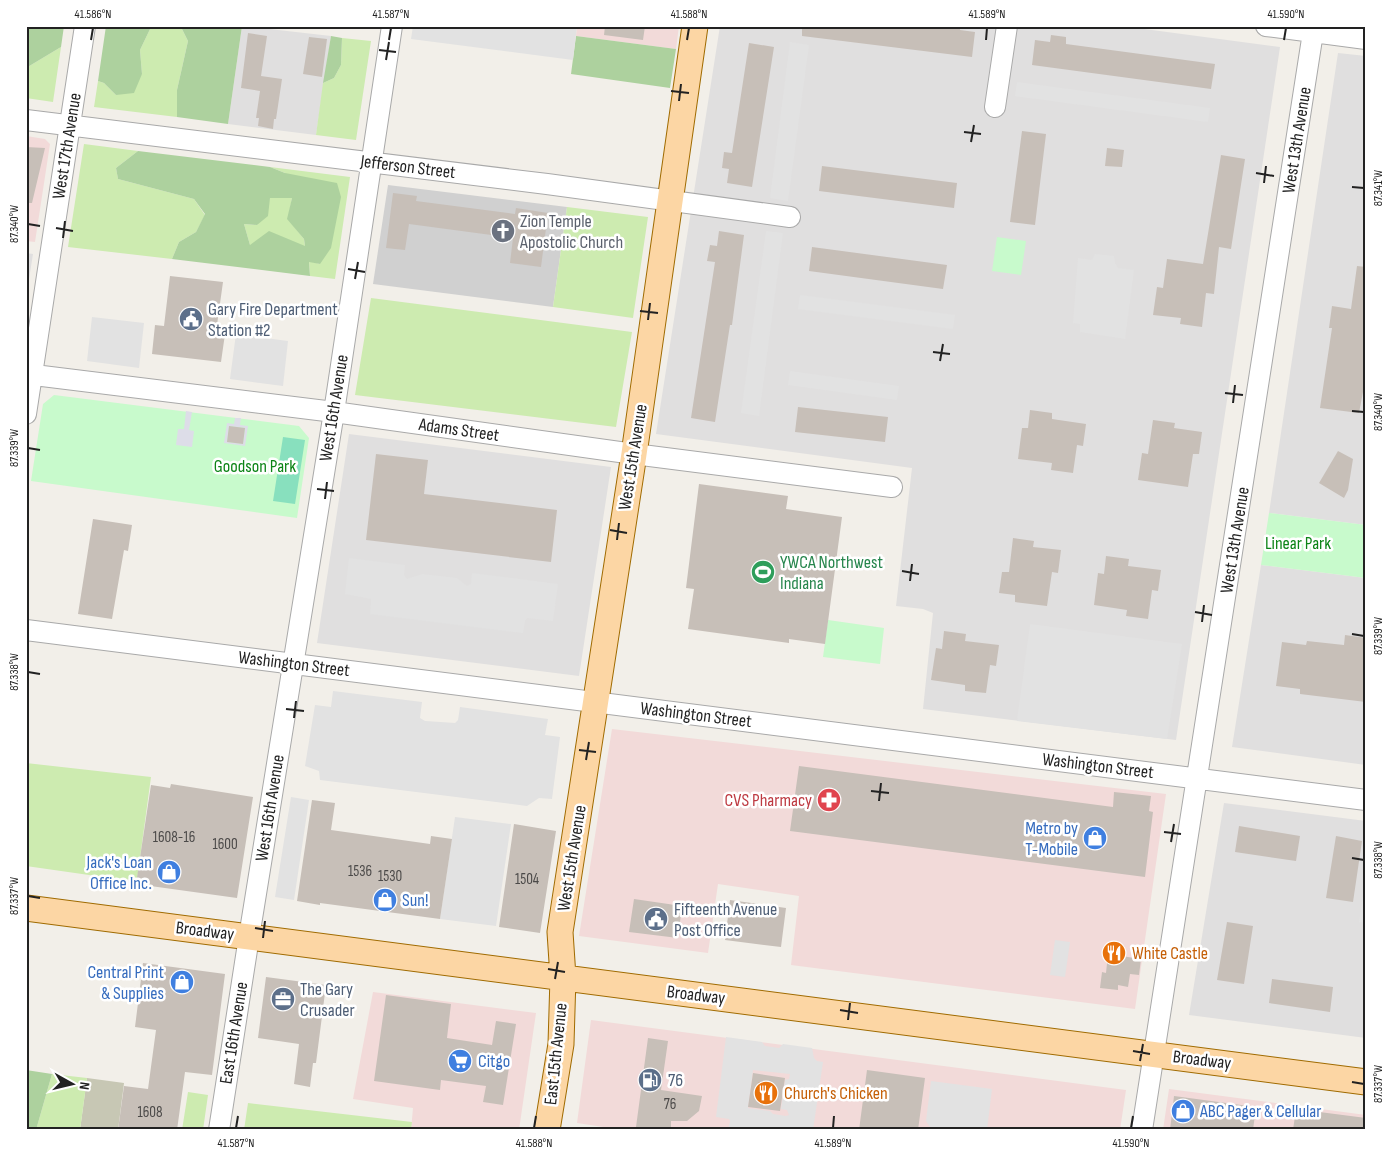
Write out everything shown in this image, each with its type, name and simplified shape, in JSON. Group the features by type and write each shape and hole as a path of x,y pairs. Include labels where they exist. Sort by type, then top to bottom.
{"main road":[{"name":"West 15th Avenue","path":"563,977 560,932 634,454 695,26"},
{"name":"Broadway","path":"26,908 1366,1082"},
{"name":"East 15th Avenue","path":"547,1130 560,1044 563,977"}],"street":[{"name":"West 17th Avenue","path":"26,414 29,374 85,26"},
{"name":"West 16th Avenue","path":"249,937 334,412 392,26"},
{"path":"995,108 1007,26"},
{"path":"1266,26 1314,29 1366,39"},
{"name":"West 13th Avenue","path":"1142,1130 1314,29"},
{"name":"Jefferson Street","path":"26,120 372,162 790,217"},
{"name":"Adams Street","path":"29,374 334,412 634,454 892,487"},
{"name":"Washington Street","path":"26,630 1366,800"},
{"name":"East 16th Avenue","path":"219,1130 249,937"}],"shaded area":[{"path":"242,26 331,36 316,135 228,124"},
{"path":"413,26 577,26 573,60 411,39"},
{"path":"577,26 679,26 676,49 576,36"},
{"path":"720,26 1122,26 1280,47 1176,740 923,709 933,613 923,609 896,606 912,468 656,434"},
{"path":"790,42 809,45 788,201 770,198"},
{"path":"1338,53 1366,56 1366,525 1269,513"},
{"path":"1017,82 1210,108 1208,122 1015,96"},
{"path":"26,136 45,139 50,144 35,242 26,241"},
{"path":"388,185 567,207 553,307 373,284"},
{"path":"766,231 783,233 759,416 741,413"},
{"path":"26,253 33,254 26,298"},
{"path":"1095,254 1114,256 1118,268 1134,270 1125,339 1080,332 1080,324 1073,323 1078,258 1092,260"},
{"path":"800,295 955,315 953,329 798,309"},
{"path":"92,317 144,323 139,368 87,361"},
{"path":"236,334 288,341 283,386 230,379"},
{"path":"790,371 899,386 897,400 788,385"},
{"path":"186,411 192,412 189,430 194,431 192,447 176,445 178,429 184,429"},
{"path":"235,418 241,418 240,425 248,426 245,446 224,443 227,423 234,424","holes":["229,426 245,428 243,444 227,442"]},
{"path":"349,434 611,467 579,676 317,643"},
{"path":"349,558 405,565 404,575 407,579 422,574 457,578 467,586 471,584 472,573 558,584 553,621 527,618 523,633 370,614 371,599 345,594"},
{"path":"1261,565 1366,578 1366,765 1232,747"},
{"path":"1030,624 1182,644 1167,739 1017,721"},
{"path":"333,691 422,702 420,718 425,721 455,723 458,720 460,707 548,719 545,735 560,737 552,799 539,798 527,806 320,780 319,771 305,766 315,705 331,707"},
{"path":"612,729 1166,794 1135,1009 791,965 799,896 718,884 708,953 579,936"},
{"path":"291,797 309,800 294,900 275,897"},
{"path":"1224,803 1366,821 1366,1038 1189,1015"},
{"path":"455,817 511,824 496,926 440,919"},
{"path":"1366,875 1366,923 1359,922"},
{"path":"1055,940 1070,942 1065,977 1050,975"},
{"path":"373,992 536,1013 519,1130 411,1130 413,1108 353,1099"},
{"path":"591,1020 1126,1090 1120,1130 623,1130 577,1123"},
{"path":"726,1037 762,1042 765,1046 779,1048 783,1044 812,1048 814,1058 817,1061 823,1062 813,1130 728,1130 729,1119 716,1117","holes":["753,1070 790,1074 789,1079 785,1080 781,1109 787,1110 789,1115 773,1114 770,1111 748,1108"]},
{"path":"87,1078 124,1083 118,1130 80,1130"},
{"path":"931,1081 992,1089 987,1130 930,1130 926,1121"},
{"path":"1169,1089 1366,1115 1366,1130 1163,1130"}],"green space":[{"path":"26,26 64,26 61,47 26,68"},
{"path":"106,26 242,26 228,124 177,117 177,90 188,41 182,29 151,27 140,50 142,74 134,93 116,95 104,83 98,81"},
{"path":"151,27 182,29 188,41 177,90 177,117 94,107 98,81 104,83 116,95 142,74 140,50"},
{"path":"331,36 342,38 341,65 334,78 323,83"},
{"path":"576,36 676,49 670,88 571,74"},
{"path":"342,38 371,41 356,140 316,135 323,83 334,78 341,65"},
{"path":"61,47 53,102 26,98 26,68"},
{"path":"84,144 138,151 116,168 118,179 194,199 205,215 196,232 179,242 172,259 68,247"},
{"path":"138,151 270,167 285,173 337,183 341,197 331,248 320,264 309,262 310,276 172,259 179,242 196,232 205,214 194,199 118,179 116,168","holes":["270,198 292,198 287,219 304,239 305,246 269,231 250,245 244,224 257,225 268,216"]},
{"path":"270,167 350,177 335,279 310,276 309,261 320,264 285,173"},
{"path":"270,198 292,198 288,219 304,239 305,246 250,245 244,224 257,225"},
{"path":"567,207 648,217 633,318 553,307"},
{"path":"997,237 1026,241 1021,275 992,271"},
{"path":"371,298 632,332 616,427 355,395"},
{"name":"Goodson Park","path":"54,395 299,426 309,438 297,518 31,481 43,404"},
{"path":"283,437 305,440 295,504 273,501"},
{"name":"Linear Park","path":"1269,513 1366,525 1366,578 1261,565"},
{"path":"828,620 884,628 880,664 823,657"},
{"path":"26,763 151,777 137,880 117,879 26,866"},
{"path":"26,1070 52,1074 36,1130 26,1130"},
{"path":"52,1074 87,1078 80,1130 36,1130"},
{"path":"188,1092 208,1095 203,1130 182,1130"},
{"path":"248,1103 412,1122 411,1130 244,1130"}],"building":[{"path":"605,26 645,26 643,40 604,35"},
{"path":"802,26 960,26 960,30 975,32 972,57 802,36"},
{"path":"248,33 267,36 261,76 282,79 273,129 258,126 259,118 256,118 260,91 241,88"},
{"path":"1051,35 1066,37 1066,44 1215,64 1211,89 1032,65 1035,40 1050,42"},
{"path":"309,37 327,39 322,77 303,74"},
{"path":"749,43 774,47 752,187 727,183 729,169 722,168 724,152 732,153"},
{"path":"1022,131 1046,134 1035,225 1010,222"},
{"path":"26,147 45,148 32,203 26,203"},
{"path":"1107,148 1124,150 1122,167 1105,166"},
{"path":"1221,155 1245,159 1231,249 1219,247 1214,294 1206,293 1202,327 1180,324 1181,318 1153,315 1157,287 1163,288 1167,259 1203,264"},
{"path":"822,166 957,183 954,208 819,191"},
{"name":"Zion Temple Apostolic Church","path":"393,193 417,196 416,201 515,214 516,208 548,213 541,267 510,263 513,238 409,224 405,250 386,248"},
{"path":"719,231 744,235 732,325 730,325 715,422 691,418 715,262 707,261 710,245 717,246"},
{"path":"812,247 947,265 943,289 809,271"},
{"path":"1357,266 1366,267 1366,376 1359,413 1320,408 1332,328 1329,328 1332,306 1351,309"},
{"name":"Gary Fire Department Station #2","path":"170,276 223,282 216,332 225,334 221,362 152,354 155,325 164,326"},
{"path":"798,407 888,417 885,442 795,432"},
{"path":"1030,410 1052,413 1052,419 1086,424 1083,446 1077,445 1073,473 1051,470 1052,463 1018,459 1022,428 1028,428"},
{"path":"1153,420 1175,423 1174,428 1202,432 1199,454 1193,454 1188,487 1138,480 1142,453 1148,454"},
{"path":"229,426 245,428 243,444 227,442"},
{"path":"1338,451 1353,459 1348,490 1344,498 1319,483"},
{"path":"376,454 428,460 424,494 557,510 551,562 366,540"},
{"path":"699,484 788,496 786,509 842,517 825,644 789,639 789,643 688,629 694,589 686,588"},
{"path":"93,519 132,525 128,551 124,550 112,619 78,614"},
{"path":"1013,538 1034,541 1033,547 1061,550 1058,573 1052,572 1047,606 1015,602 1015,595 999,593 1002,572 1009,572"},
{"path":"1106,556 1129,559 1128,566 1161,570 1158,591 1152,590 1148,619 1126,616 1127,610 1094,605 1098,573 1104,574"},
{"path":"944,631 966,634 965,641 999,645 996,666 990,665 986,693 965,691 965,685 931,680 936,648 942,649"},
{"path":"1345,635 1366,638 1366,702 1300,694 1300,689 1276,686 1282,642 1306,645 1307,641 1344,645"},
{"path":"799,766 1113,807 1114,792 1151,796 1149,811 1153,812 1145,877 790,831"},
{"path":"171,784 253,797 237,898 136,884 151,785 170,788"},
{"path":"312,800 335,803 331,830 430,844 431,836 452,839 440,919 297,901"},
{"path":"514,824 556,831 540,933 499,927"},
{"path":"1239,826 1300,836 1296,861 1235,852"},
{"path":"1336,836 1362,841 1353,902 1326,898"},
{"name":"Fifteenth Avenue Post Office","path":"634,899 682,906 678,938 629,932"},
{"path":"730,900 786,908 781,947 725,940"},
{"path":"1227,922 1253,926 1244,984 1217,980"},
{"path":"1108,954 1141,959 1139,975 1130,974 1128,987 1118,985 1118,990 1100,988 1102,972 1106,973"},
{"path":"143,963 225,974 212,1075 185,1072 177,1130 118,1130 124,1086 148,1089 156,1030 135,1027"},
{"path":"266,977 326,985 316,1063 313,1063 310,1087 294,1084 299,1044 258,1038"},
{"path":"1272,979 1333,987 1330,1012 1269,1003"},
{"path":"386,995 451,1004 447,1038 492,1045 496,1021 516,1024 503,1105 483,1102 486,1086 441,1080 440,1090 374,1081"},
{"path":"648,1038 668,1041 661,1090 702,1096 699,1111 687,1121 671,1121 671,1130 636,1127"},
{"path":"867,1070 925,1078 918,1130 859,1130"},
{"name":"Church's Chicken","path":"753,1073 785,1078 780,1111 748,1107"},
{"path":"1174,1096 1256,1107 1253,1130 1170,1130"},
{"path":"1296,1109 1366,1118 1366,1130 1293,1130"}],"place":[{"name":"Zion Temple Apostolic Church","path":"503,231"},
{"name":"Gary Fire Department Station #2","path":"191,319"},
{"name":"YWCA Northwest Indiana","path":"763,572"},
{"name":"CVS Pharmacy","path":"829,800"},
{"name":"Metro by T-Mobile","path":"1095,838"},
{"name":"Jack's Loan Office Inc.","path":"169,872"},
{"name":"Sun!","path":"385,900"},
{"name":"Fifteenth Avenue Post Office","path":"656,919"},
{"name":"White Castle","path":"1114,953"},
{"name":"Central Print & Supplies","path":"182,982"},
{"name":"The Gary Crusader","path":"283,999"},
{"name":"Citgo","path":"460,1061"},
{"name":"76","path":"650,1080"},
{"name":"Church's Chicken","path":"766,1093"},
{"name":"ABC Pager & Cellular","path":"1183,1111"}]}
